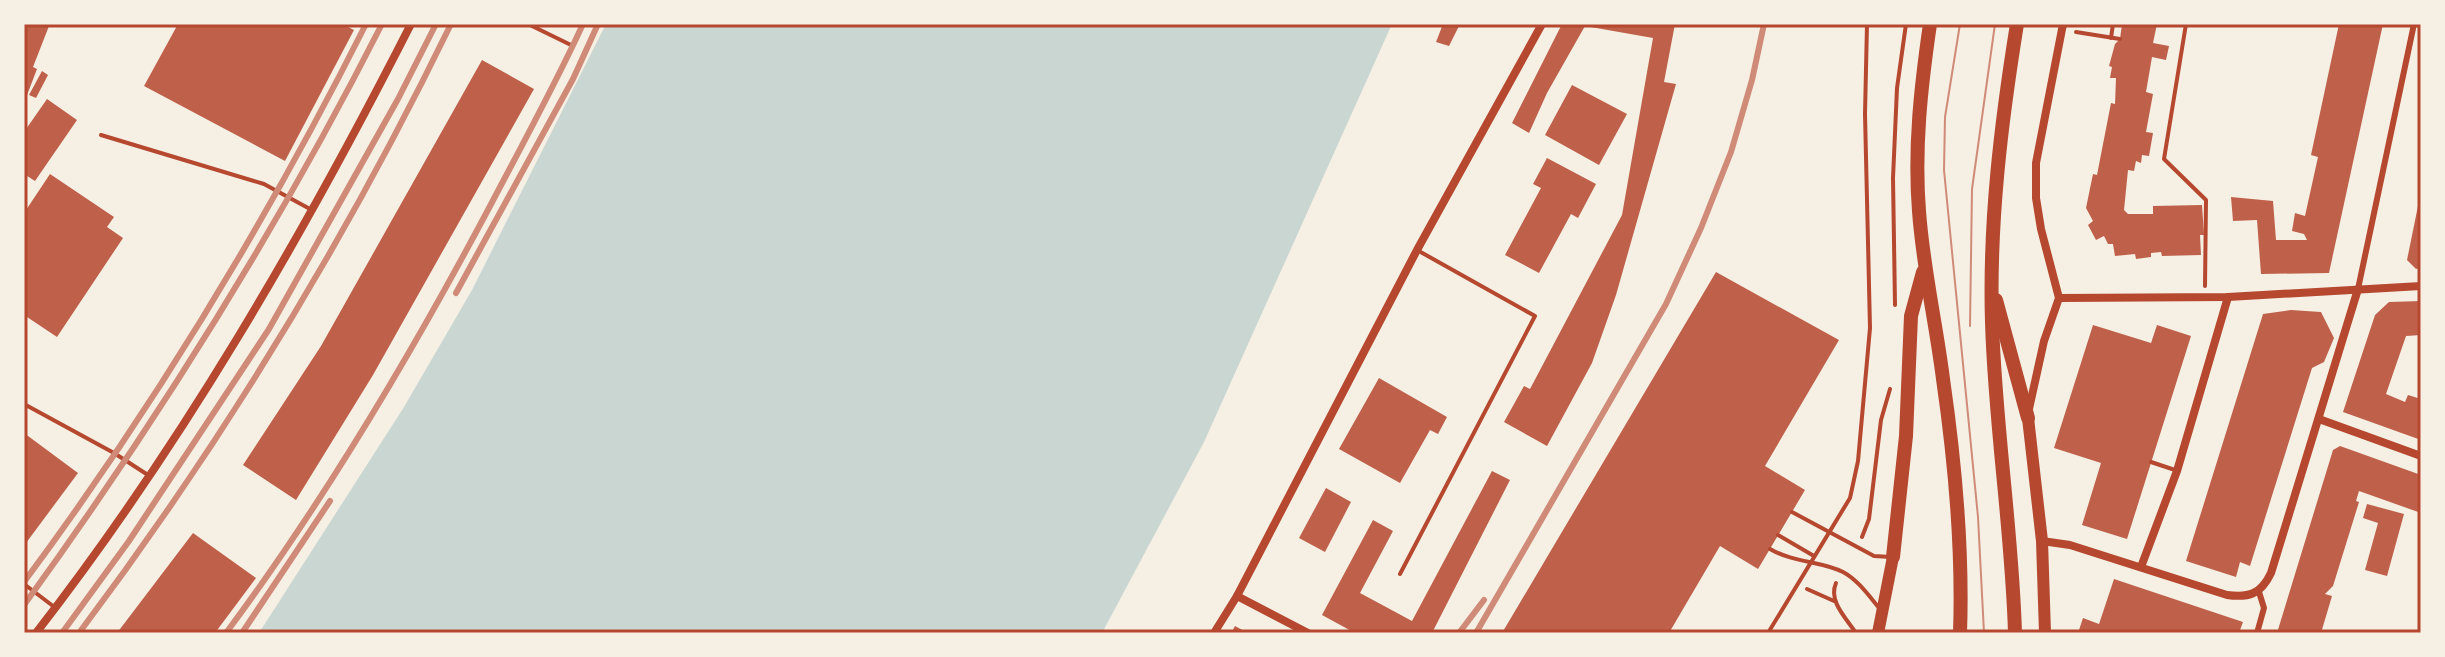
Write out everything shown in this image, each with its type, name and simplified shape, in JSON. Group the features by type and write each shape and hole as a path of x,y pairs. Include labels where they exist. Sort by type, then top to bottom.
{"main road":[{"path":"1930,24 1920,90 1917,153 1919,209 1924,268 1940,353 1954,475 1960,633"},
{"path":"2015,633 1993,361 1991,284 1999,143 2017,25"},
{"path":"1878,633 1893,557 1906,436 1911,316 1924,268"},
{"path":"1991,284 2028,418 2042,541 2045,633"}],"street":[{"path":"36,633 148,475 266,290 312,211 411,24"},
{"path":"1214,633 1237,596 1417,250 1542,24"},
{"path":"2042,541 2070,545 2227,595 2243,598 2259,592 2271,573 2358,289 2414,24"},
{"path":"2028,418 2044,341 2059,298 2041,229 2036,174 2042,123 2062,27"},
{"path":"2059,298 2205,298 2421,286"},
{"path":"2141,567 2177,471 2228,297"},
{"path":"2319,419 2421,456"},
{"path":"2257,633 2264,608 2259,592"},
{"path":"1237,596 1308,633"}],"lane":[{"path":"528,24 573,46"},
{"path":"1768,633 1850,498 1858,461 1870,328 1865,114 1867,24"},
{"path":"101,135 264,184 312,211"},
{"path":"1400,574 1535,316 1417,250"},
{"path":"24,404 148,475"},
{"path":"2151,462 2177,471"},
{"path":"1792,512 1874,556 1893,557"},
{"path":"1778,535 1814,556"},
{"path":"1770,549 1784,557 1843,572 1883,612"},
{"path":"24,584 55,607"}],"path":[{"path":"2111,38 2113,24"},
{"path":"2186,24 2164,159 2206,200 2205,298"},
{"path":"2062,27 2120,39"},
{"path":"1796,585 1834,601"}],"shaded area":[{"path":"606,24 1392,24 1204,442 1102,633 259,633 404,407 472,290"}],"building":[{"path":"24,24 49,26 33,67 37,69 24,103"},
{"path":"178,24 342,24 354,30 285,161 144,86"},
{"path":"1443,24 1460,24 1449,46 1436,42"},
{"path":"1562,24 1675,24 1664,82 1676,84 1616,295 1592,363 1547,446 1504,422 1524,386 1530,389 1622,215 1653,38 1585,26 1547,93 1529,133 1512,123"},
{"path":"2122,24 2157,24 2153,43 2169,46 2166,60 2152,57 2146,92 2153,94 2146,132 2153,133 2149,156 2142,155 2141,163 2136,161 2134,171 2128,170 2124,210 2128,214 2153,214 2153,206 2202,205 2204,235 2200,235 2201,255 2162,256 2161,252 2136,259 2135,254 2115,256 2113,244 2108,244 2104,236 2096,240 2088,225 2093,221 2086,208 2093,174 2097,175 2111,103 2115,104 2116,78 2110,78 2112,67 2109,66 2115,44 2120,39"},
{"path":"2339,24 2383,24 2329,273 2261,274 2257,220 2233,221 2231,197 2273,201 2276,240 2307,240 2304,234 2292,231 2295,213 2305,216 2318,157 2311,155"},
{"path":"482,60 534,89 373,375 296,500 243,465 321,346"},
{"path":"42,71 48,75 36,98 29,95"},
{"path":"1572,85 1627,114 1599,165 1545,135"},
{"path":"47,99 77,120 35,181 24,174 24,132"},
{"path":"1547,158 1596,184 1578,218 1571,214 1539,273 1505,255 1541,188 1533,184"},
{"path":"50,174 114,217 107,227 123,238 57,337 24,315 24,213"},
{"path":"2420,196 2421,268 2416,269 2407,260"},
{"path":"1716,272 1839,340 1765,466 1805,490 1758,569 1720,546 1669,633 1502,633"},
{"path":"2421,301 2421,335 2406,336 2386,394 2405,402 2408,395 2421,399 2421,440 2343,412 2375,315 2389,302"},
{"path":"2291,310 2321,312 2334,338 2324,362 2312,368 2250,566 2240,562 2236,577 2186,561 2263,314"},
{"path":"2093,325 2151,343 2157,325 2191,336 2127,539 2082,525 2101,463 2054,448"},
{"path":"1379,378 1447,417 1438,434 1430,430 1400,483 1339,449"},
{"path":"24,433 78,473 26,543 24,542"},
{"path":"2340,446 2421,475 2421,513 2359,491 2356,501 2359,502 2333,586 2325,594 2332,596 2321,633 2277,633 2333,450"},
{"path":"1492,471 1510,480 1432,633 1355,633 1322,615 1373,520 1393,531 1360,593 1412,621"},
{"path":"1326,488 1351,502 1325,552 1299,538"},
{"path":"2367,504 2404,514 2387,576 2365,570 2378,523 2363,518"},
{"path":"193,533 256,578 215,633 117,633"},
{"path":"2114,579 2243,622 2239,633 2078,633 2083,618 2099,624"},
{"path":"1235,626 1248,633 1231,633"}],"tram line":[{"path":"1960,24 1945,117 1944,170 1978,517 1984,633"},
{"path":"1970,326 1972,189 1995,24"}],"railway":[{"path":"24,582 164,380 207,310 290,169 366,24"},
{"path":"24,605 122,465 215,322 301,175 382,24"},
{"path":"62,633 129,541 269,329 398,99 436,24"},
{"path":"79,633 183,488 280,338 369,183 451,24"},
{"path":"226,633 298,531 398,372 489,208 583,24"},
{"path":"456,293 573,79 598,24"},
{"path":"1476,633 1666,304 1731,152 1764,24"},
{"path":"242,633 330,501"},
{"path":"1459,633 1484,600"}]}
